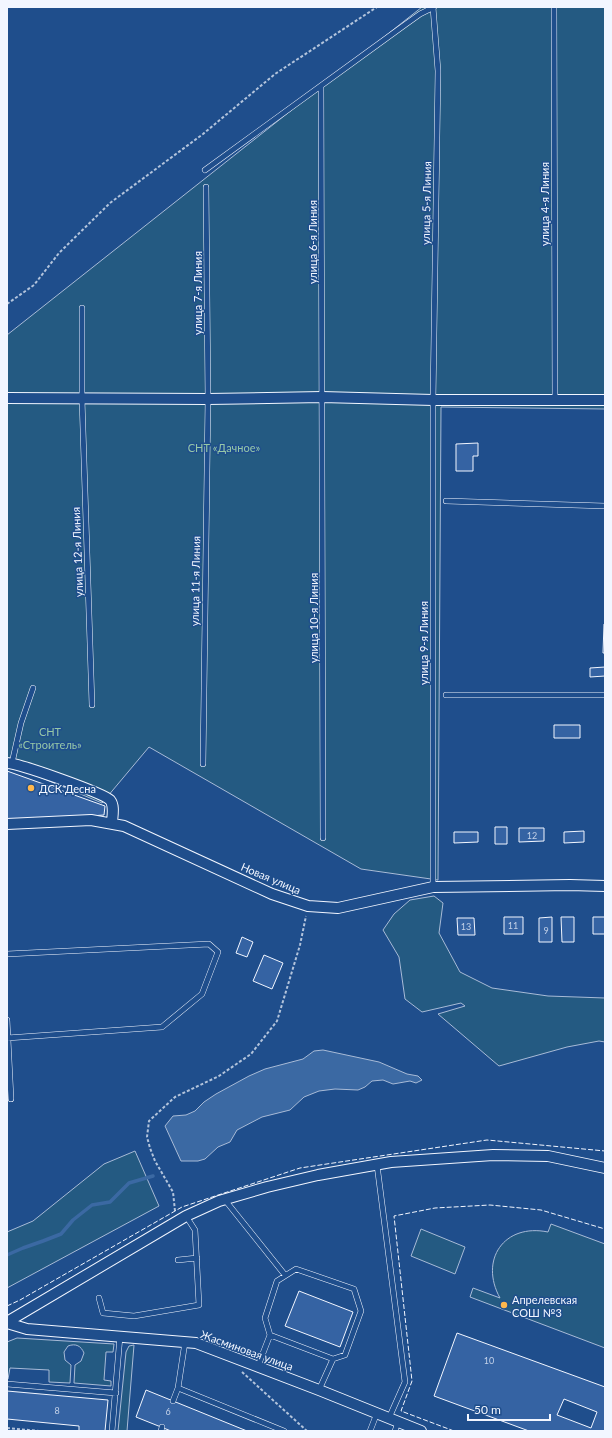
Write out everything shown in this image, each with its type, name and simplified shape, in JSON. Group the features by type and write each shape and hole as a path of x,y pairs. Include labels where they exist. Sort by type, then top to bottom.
{"street":[{"path":"7,398 605,400"},
{"path":"10,763 66,781 104,796 110,800 113,809 112,824"},
{"name":"Новая улица","path":"7,824 91,820 124,826 272,894 308,906 338,908 433,887 570,885 605,886"},
{"path":"7,1323 182,1219 225,1200 267,1187 318,1175 391,1162 493,1155 548,1156 605,1168"},
{"name":"Жасминовая улица","path":"7,1323 27,1329 185,1341 207,1346 377,1414 394,1424 421,1431"}],"lane":[{"path":"205,170 420,14 434,7"},
{"name":"улица 5-я Линия","path":"433,400 438,72 434,7"},
{"name":"улица 4-я Линия","path":"554,7 555,401"},
{"name":"улица 6-я Линия","path":"320,86 322,398"},
{"name":"улица 7-я Линия","path":"206,187 208,399"},
{"name":"улица 12-я Линия","path":"82,308 82,399 92,705"},
{"name":"улица 10-я Линия","path":"322,398 323,838"},
{"name":"улица 11-я Линия","path":"203,764 208,399"},
{"name":"улица 9-я Линия","path":"433,400 433,887"},
{"path":"446,501 605,506"},
{"path":"10,763 21,723 33,688"},
{"path":"446,695 605,695"},
{"path":"7,954 209,944 218,952 202,994 162,1027 8,1038"},
{"path":"7,1020 11,1099"},
{"path":"377,1165 405,1382 394,1424"},
{"path":"225,1200 285,1275"},
{"path":"99,1298 103,1313 134,1316 199,1305 195,1230 182,1219"},
{"path":"178,1260 197,1258"},
{"path":"258,1366 270,1335 265,1318 277,1280 296,1269 354,1289 361,1311 345,1355 333,1359 270,1335"},
{"path":"112,1431 120,1336"},
{"path":"173,1401 178,1388 185,1341"},
{"path":"319,1390 333,1359"},
{"path":"7,1384 116,1393"},
{"path":"178,1388 284,1431"},
{"path":"370,1431 377,1414"}],"path":[{"path":"7,304 34,284 59,253 110,203 204,134 275,74 377,7"},
{"path":"182,1219 175,1211 173,1192 155,1161 150,1148 147,1137 149,1121 176,1097 219,1076 251,1054 277,1021 300,945 308,906"},
{"path":"239,1370 307,1431"},
{"path":"7,1428 39,1431"}],"green space":[{"name":"СНТ «Дачное»","path":"422,7 605,7 605,409 441,407 438,880 361,869 149,747 102,803 7,764 7,335"},
{"path":"434,896 443,903 439,933 460,972 492,988 548,996 605,998 605,1042 599,1041 567,1047 499,1066 438,1014 465,1006 461,1003 422,1012 405,999 399,957 383,930 394,914 410,900"},
{"path":"135,1151 159,1206 7,1288 7,1232 33,1221 104,1164"},
{"path":"551,1224 605,1244 605,1348 470,1297 473,1288 500,1298 494,1284 492,1270 494,1258 500,1247 508,1239 519,1233 532,1231 548,1232"},
{"path":"421,1229 465,1247 455,1274 411,1256"},
{"path":"17,1338 114,1344 113,1352 106,1352 104,1380 111,1381 111,1386 74,1383 75,1365 81,1361 84,1353 80,1347 76,1345 68,1346 64,1352 65,1360 71,1365 70,1383 49,1382 49,1370 10,1368 7,1379 7,1342"},
{"path":"134,1345 127,1431 118,1431 126,1352 129,1346"}],"shaded area":[{"path":"323,1050 379,1062 407,1074 418,1076 422,1080 416,1083 410,1081 393,1084 383,1080 372,1081 365,1087 358,1090 335,1089 319,1091 304,1097 290,1110 262,1117 237,1130 230,1142 218,1147 205,1159 198,1161 181,1161 165,1126 173,1116 186,1115 195,1111 204,1102 216,1094 249,1076 265,1069 303,1059 314,1051"}],"building":[{"path":"478,443 478,456 473,456 473,471 456,471 456,444"},
{"path":"604,624 605,653 603,653"},
{"path":"605,667 605,676 590,677 590,668"},
{"path":"554,725 580,725 580,738 554,738"},
{"name":"ДСК Десна","path":"7,771 105,806 104,815 7,822"},
{"path":"495,827 507,827 507,844 495,844"},
{"path":"519,828 544,828 544,841 519,842"},
{"path":"584,831 584,842 564,843 564,832"},
{"path":"454,832 478,832 478,842 454,843"},
{"path":"504,917 523,917 523,934 504,934"},
{"path":"552,917 552,942 539,942 539,918"},
{"path":"561,917 574,917 574,942 562,942"},
{"path":"593,917 605,917 605,934 593,934"},
{"path":"457,918 474,918 475,935 458,935"},
{"path":"242,937 253,942 247,957 236,953"},
{"path":"264,955 283,963 272,989 253,981"},
{"path":"299,1291 353,1312 340,1347 285,1326"},
{"path":"457,1333 605,1387 605,1431 529,1431 434,1396","holes":["564,1399 597,1412 591,1428 557,1415"]},
{"path":"146,1390 247,1431 171,1431 136,1417"},
{"path":"7,1391 108,1400 105,1431 79,1431 79,1426 7,1419"}],"waterway":[{"path":"7,1255 61,1234 73,1220 92,1205 110,1202 129,1183 153,1176"}],"fence":[{"path":"7,1306 182,1207 300,1168 487,1140 605,1151"},
{"path":"454,1431 401,1411 412,1381 394,1216 435,1208 490,1205 541,1210 605,1229"}],"place":[{"name":"ДСК Десна","path":"31,788"},
{"name":"Апрелевская СОШ №3","path":"504,1305"}],"park label":[{"name":"СНТ «Строитель»","path":"50,737"}]}
